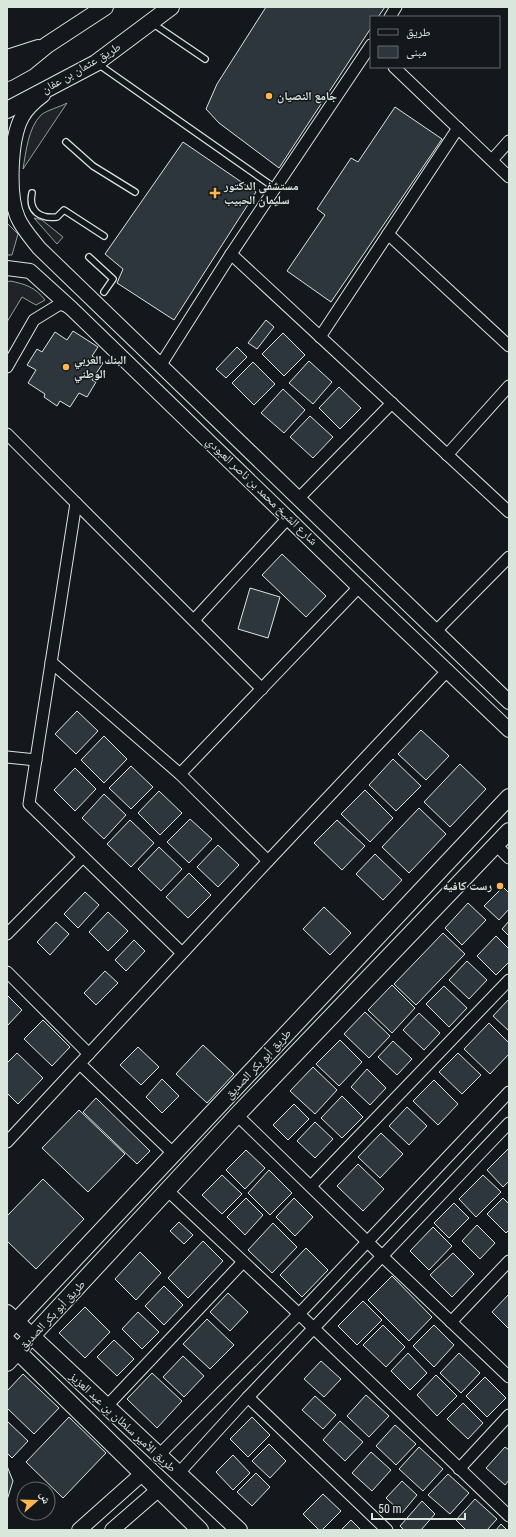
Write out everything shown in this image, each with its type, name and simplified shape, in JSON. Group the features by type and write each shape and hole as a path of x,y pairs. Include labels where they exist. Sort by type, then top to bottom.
{"main road":[{"path":"7,73 25,64 47,45 105,7"},
{"name":"طريق عثمان بن عفان","path":"7,110 96,63 152,23 171,7"},
{"path":"7,58 47,45"},
{"name":"طريق أبو بكر الصديق","path":"10,1322 174,1154 509,798"},
{"name":"طريق أبو بكر الصديق","path":"10,1352 31,1336 237,1115 509,831"},
{"name":"طريق الأمير سلطان بن عبد العزيز","path":"10,1322 31,1336 239,1530"},
{"name":"طريق الأمير سلطان بن عبد العزيز","path":"10,1352 143,1473 158,1490 200,1530"}],"street":[{"path":"391,16 396,7"},
{"path":"160,366 231,254 370,46"},
{"path":"395,68 509,177"},
{"name":"شارع الشيخ محمد بن ناصر العبودي","path":"72,75 34,102 21,118 11,166 13,200 18,218 39,248 509,702"},
{"path":"320,337 458,128"},
{"path":"492,160 509,141"},
{"path":"388,234 509,346"},
{"path":"231,254 509,512"},
{"name":"شارع الشيخ محمد بن ناصر العبودي","path":"7,268 30,271 72,309 509,730"},
{"path":"7,367 34,320 60,304 72,309"},
{"path":"447,455 509,386"},
{"path":"298,499 392,403"},
{"path":"7,434 262,689"},
{"path":"76,503 29,804 182,953"},
{"path":"194,620 289,517"},
{"path":"435,632 509,556"},
{"path":"180,774 359,587"},
{"path":"51,662 180,774 268,861"},
{"path":"7,1141 448,670"},
{"path":"7,757 36,760"},
{"path":"496,845 509,858"},
{"path":"7,934 83,857"},
{"path":"7,972 89,1054"},
{"path":"311,1186 509,980"},
{"path":"80,1064 174,1154"},
{"path":"159,1455 299,1314 509,1092"},
{"path":"237,1115 367,1242 509,1377"},
{"path":"178,1474 248,1396 509,1123"},
{"path":"167,1190 299,1314 509,1516"},
{"path":"451,1322 509,1261"},
{"path":"106,1407 243,1262"},
{"path":"248,1396 387,1530"},
{"path":"460,1469 509,1415"},
{"path":"79,1530 143,1473"},
{"path":"112,1530 158,1490"}],"lane":[{"path":"152,23 204,60"},
{"path":"96,63 275,188"},
{"path":"66,142 93,166 135,192"},
{"path":"32,192 32,208 37,214 48,218 57,217 64,210 104,236"},
{"path":"90,257 113,279 104,292"}],"shaded area":[{"path":"67,103 23,169 30,133 37,120 44,113"},
{"path":"34,218 42,220 63,237 57,244"},
{"path":"7,223 18,234 12,255 7,255"},
{"path":"10,281 29,287 45,300 36,305 22,297 7,322 7,282"}],"building":[{"name":"جامع النصيان","path":"266,7 385,7 379,16 370,16 370,30 279,168 219,123 206,109 217,84"},
{"path":"395,107 442,139 331,302 287,271 325,215 317,209 351,158 358,162"},
{"name":"مستشفى الدكتور سليمان الحبيب","path":"183,142 256,192 174,320 117,283 123,269 105,254"},
{"path":"266,320 274,327 257,349 248,343"},
{"name":"البنك العربي الوطني","path":"73,331 98,347 92,356 103,363 92,380 96,382 87,397 79,393 70,407 60,401 57,406 44,397 45,394 28,383 36,370 27,365 37,349 42,352 55,332 67,340"},
{"path":"283,333 305,355 284,376 262,354"},
{"path":"237,347 247,357 226,378 216,369"},
{"path":"309,361 332,382 313,404 289,383"},
{"path":"253,362 275,384 254,405 232,383"},
{"path":"339,387 361,408 340,429 319,408"},
{"path":"283,389 305,410 284,433 261,413"},
{"path":"310,416 333,437 313,458 290,437"},
{"path":"282,554 326,596 306,617 262,575"},
{"path":"250,588 280,597 268,638 238,629"},
{"path":"77,711 98,731 76,754 55,734"},
{"path":"421,730 449,756 426,780 398,754"},
{"path":"104,736 127,759 104,783 81,760"},
{"path":"393,759 421,786 396,811 369,785"},
{"path":"460,764 486,789 450,827 424,802"},
{"path":"131,766 153,787 131,809 109,788"},
{"path":"75,768 96,789 75,811 54,790"},
{"path":"365,790 393,818 370,842 341,814"},
{"path":"159,791 182,813 160,835 138,813"},
{"path":"104,794 126,815 104,839 82,818"},
{"path":"419,808 446,834 409,873 382,847"},
{"path":"190,819 212,839 189,863 167,842"},
{"path":"130,820 154,843 131,867 107,844"},
{"path":"337,820 365,846 342,870 314,843"},
{"path":"218,845 239,865 218,887 197,867"},
{"path":"159,847 182,869 161,891 138,869"},
{"path":"375,854 402,880 383,900 356,874"},
{"path":"189,873 211,895 188,918 166,897"},
{"path":"503,887 509,893 509,909 499,920 484,906"},
{"path":"85,892 99,905 78,928 64,914"},
{"path":"468,903 486,920 462,945 445,928"},
{"path":"324,907 351,933 330,955 303,929"},
{"path":"108,912 128,931 108,951 89,932"},
{"path":"509,921 509,936 502,929"},
{"path":"56,922 69,934 50,955 37,942"},
{"path":"443,933 465,954 416,1005 394,984"},
{"path":"496,936 509,949 509,962 496,975 477,956"},
{"path":"134,940 145,951 126,971 115,960"},
{"path":"467,961 487,980 469,999 449,980"},
{"path":"105,971 118,983 96,1005 84,993"},
{"path":"392,985 415,1008 392,1033 368,1010"},
{"path":"444,986 467,1008 449,1027 426,1004"},
{"path":"7,995 22,1010 7,1026"},
{"path":"509,999 509,1031 493,1016"},
{"path":"365,1012 390,1036 369,1058 344,1034"},
{"path":"419,1013 440,1033 424,1050 403,1030"},
{"path":"43,1020 70,1047 52,1066 24,1039"},
{"path":"489,1023 509,1043 509,1054 490,1074 464,1049"},
{"path":"340,1040 362,1062 339,1086 316,1064"},
{"path":"393,1041 412,1059 397,1075 378,1057"},
{"path":"203,1045 234,1074 207,1103 176,1074"},
{"path":"138,1047 159,1067 141,1085 120,1065"},
{"path":"17,1053 43,1078 18,1104 7,1093 7,1063"},
{"path":"458,1053 481,1075 462,1094 439,1072"},
{"path":"313,1067 337,1090 315,1114 290,1091"},
{"path":"367,1069 386,1088 370,1105 351,1087"},
{"path":"162,1079 179,1096 162,1113 146,1097"},
{"path":"434,1080 458,1104 438,1125 413,1101"},
{"path":"342,1096 363,1117 342,1138 321,1118"},
{"path":"96,1098 150,1151 137,1164 83,1112"},
{"path":"294,1104 309,1119 288,1140 273,1125"},
{"path":"407,1107 427,1126 409,1145 389,1126"},
{"path":"79,1110 125,1154 88,1192 42,1148"},
{"path":"315,1122 333,1139 315,1158 297,1141"},
{"path":"381,1133 403,1154 380,1178 358,1157"},
{"path":"509,1148 509,1181 503,1187 487,1170"},
{"path":"246,1150 265,1168 245,1189 226,1170"},
{"path":"358,1164 384,1189 363,1211 337,1186"},
{"path":"269,1170 292,1193 270,1215 248,1193"},
{"path":"222,1175 242,1194 222,1214 202,1195"},
{"path":"483,1175 501,1192 476,1217 459,1199"},
{"path":"43,1179 84,1219 36,1269 7,1241 7,1216"},
{"path":"246,1198 263,1215 245,1235 227,1217"},
{"path":"294,1198 313,1217 295,1236 276,1217"},
{"path":"503,1198 509,1204 509,1230 506,1233 487,1214"},
{"path":"454,1203 469,1218 449,1238 434,1223"},
{"path":"179,1222 193,1235 184,1244 170,1231"},
{"path":"273,1223 297,1247 272,1273 248,1250"},
{"path":"477,1225 495,1243 480,1259 462,1241"},
{"path":"433,1227 452,1246 429,1270 410,1251"},
{"path":"203,1241 223,1261 188,1298 168,1278"},
{"path":"306,1248 328,1270 302,1297 280,1275"},
{"path":"140,1252 161,1273 136,1300 115,1279"},
{"path":"453,1253 474,1274 452,1297 430,1275"},
{"path":"392,1276 432,1317 409,1341 368,1300"},
{"path":"164,1286 183,1305 164,1325 145,1306"},
{"path":"228,1293 248,1312 230,1331 210,1312"},
{"path":"509,1294 509,1329 492,1312"},
{"path":"363,1301 382,1320 357,1345 338,1326"},
{"path":"85,1307 110,1332 85,1358 59,1333"},
{"path":"138,1312 159,1332 142,1349 122,1329"},
{"path":"207,1319 234,1345 210,1369 183,1344"},
{"path":"383,1325 405,1347 386,1367 363,1345"},
{"path":"434,1325 454,1345 434,1367 413,1346"},
{"path":"114,1340 134,1359 117,1376 97,1357"},
{"path":"408,1353 427,1373 410,1390 391,1371"},
{"path":"459,1353 480,1373 461,1393 440,1373"},
{"path":"183,1356 204,1376 184,1397 163,1377"},
{"path":"321,1361 341,1379 324,1397 304,1379"},
{"path":"152,1373 182,1401 157,1428 127,1399"},
{"path":"23,1374 59,1408 34,1434 7,1408 7,1391"},
{"path":"436,1375 457,1396 437,1416 417,1395"},
{"path":"485,1377 506,1398 487,1417 466,1396"},
{"path":"366,1395 389,1416 369,1437 347,1416"},
{"path":"315,1396 336,1415 323,1429 302,1410"},
{"path":"463,1403 483,1423 468,1439 447,1419"},
{"path":"69,1417 106,1453 63,1498 56,1491 56,1481 46,1481 26,1462"},
{"path":"252,1417 270,1435 248,1457 230,1439"},
{"path":"7,1421 28,1441 12,1458 7,1453"},
{"path":"340,1421 363,1442 345,1461 323,1440"},
{"path":"395,1425 416,1444 396,1465 376,1446"},
{"path":"269,1444 286,1461 270,1478 252,1461"},
{"path":"419,1447 443,1469 423,1491 399,1469"},
{"path":"505,1447 509,1450 509,1480 505,1485 486,1468"},
{"path":"371,1452 391,1470 372,1491 352,1473"},
{"path":"233,1455 250,1473 233,1490 216,1472"},
{"path":"7,1466 13,1481 7,1500"},
{"path":"256,1473 270,1487 252,1506 237,1492"},
{"path":"448,1474 469,1493 450,1514 428,1495"},
{"path":"402,1481 417,1495 402,1513 386,1498"},
{"path":"323,1494 341,1511 322,1530 319,1530 303,1514"},
{"path":"475,1499 497,1519 487,1530 466,1530 456,1520"},
{"path":"422,1501 435,1514 421,1530 404,1530 400,1526"},
{"path":"351,1520 361,1530 341,1530"},
{"path":"501,1524 507,1530 496,1530"}],"place":[{"name":"جامع النصيان","path":"269,96"},
{"name":"مستشفى الدكتور سليمان الحبيب","path":"215,193"},
{"name":"البنك العربي الوطني","path":"66,367"},
{"name":"رست كافيه","path":"500,886"}]}
